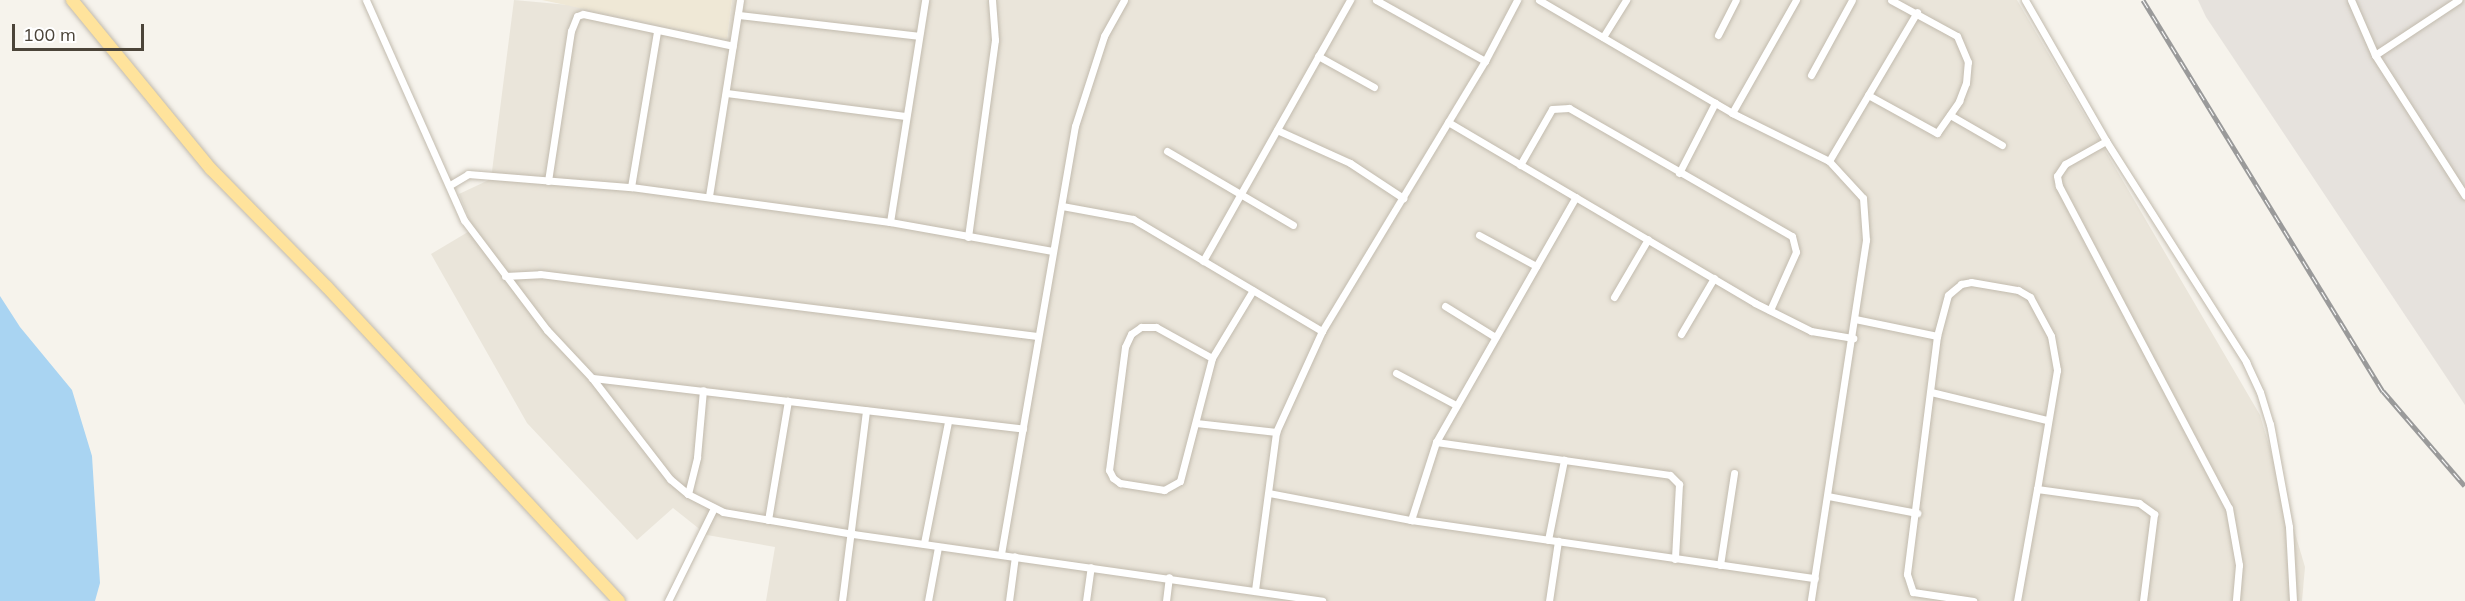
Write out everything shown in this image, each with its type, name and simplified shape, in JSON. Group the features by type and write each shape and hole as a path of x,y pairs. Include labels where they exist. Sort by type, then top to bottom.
{"main road":[{"path":"72,0 211,169 327,287 619,601"}],"street":[{"path":"366,0 464,220 547,330 592,378 670,479 687,494 714,508 768,520 938,547 1169,577 1322,601"},
{"path":"709,196 740,0"},
{"path":"890,222 925,0"},
{"path":"968,237 994,51 992,0"},
{"path":"1000,554 1052,251 1085,86 1104,36 1124,0"},
{"path":"1203,261 1350,0"},
{"path":"1376,0 1485,61"},
{"path":"1255,591 1276,432 1322,331 1485,61 1517,0"},
{"path":"1539,0 1732,113 1829,161 1863,198 1866,240 1853,338 1811,601"},
{"path":"1603,37 1626,0"},
{"path":"1718,35 1736,0"},
{"path":"1732,113 1796,0"},
{"path":"1811,75 1852,0"},
{"path":"1868,95 1937,133 1950,115 1966,83 1968,62 1958,36 1891,0"},
{"path":"2025,0 2106,141 2246,362 2260,392 2270,424 2292,544 2293,601"},
{"path":"2351,0 2375,55 2465,196"},
{"path":"2375,55 2458,0"},
{"path":"1829,161 1917,12"},
{"path":"548,181 574,20 583,14 733,46"},
{"path":"738,15 919,36"},
{"path":"631,187 657,31"},
{"path":"1318,56 1374,87"},
{"path":"726,93 906,116"},
{"path":"1679,173 1715,103"},
{"path":"1520,165 1552,109 1562,107 1792,236 1796,252 1770,310"},
{"path":"1950,115 2002,145"},
{"path":"1448,122 1770,310 1811,331 1853,338"},
{"path":"1277,130 1350,163 1403,198"},
{"path":"2106,141 2065,164 2057,176 2059,186 2229,508 2239,565 2236,601"},
{"path":"1167,151 1293,225"},
{"path":"450,185 468,174 631,187 890,222 1052,251"},
{"path":"1411,519 1436,442 1576,197"},
{"path":"1062,206 1133,219 1322,331"},
{"path":"1479,235 1536,266"},
{"path":"1614,297 1648,239"},
{"path":"505,276 540,274 1037,336"},
{"path":"1681,334 1714,278"},
{"path":"1972,601 1913,591 1908,584 1937,336 1948,296 1961,284 1971,282 2018,290 2030,297 2055,349 2057,370 2017,601"},
{"path":"1212,357 1156,327 1141,327 1131,334 1125,347 1110,459 1113,478 1149,489 1174,487 1180,481 1212,357 1253,290"},
{"path":"1445,306 1495,337"},
{"path":"1855,319 1937,336"},
{"path":"1396,373 1456,405"},
{"path":"592,378 948,422 1023,429"},
{"path":"687,494 697,458 703,390"},
{"path":"1931,392 2047,420"},
{"path":"768,520 788,401"},
{"path":"842,601 853,534 866,411"},
{"path":"924,543 948,422"},
{"path":"1196,423 1276,432"},
{"path":"1436,442 1670,474 1679,484 1675,558"},
{"path":"1548,540 1563,460"},
{"path":"1720,565 1734,473"},
{"path":"2037,489 2139,503 2154,514 2143,601"},
{"path":"1269,493 1411,519 1815,578"},
{"path":"1828,496 1917,513"},
{"path":"668,601 714,508"},
{"path":"1550,601 1558,541"},
{"path":"928,601 938,547"},
{"path":"1009,601 1015,556"},
{"path":"1086,601 1091,567"},
{"path":"1166,601 1169,577"}],"shaded area":[{"path":"514,0 569,5 727,39 732,0 2017,0 2260,415 2305,567 2302,601 766,601 775,547 707,535 673,508 637,540 527,423 431,254 473,229 459,194 491,179"},
{"path":"542,0 732,0 727,39"},
{"path":"2198,0 2465,0 2465,405 2206,17"}],"water":[{"path":"0,296 20,327 72,390 92,456 100,583 95,601 0,601"}],"railway":[{"path":"2143,0 2383,391 2465,486"}]}
